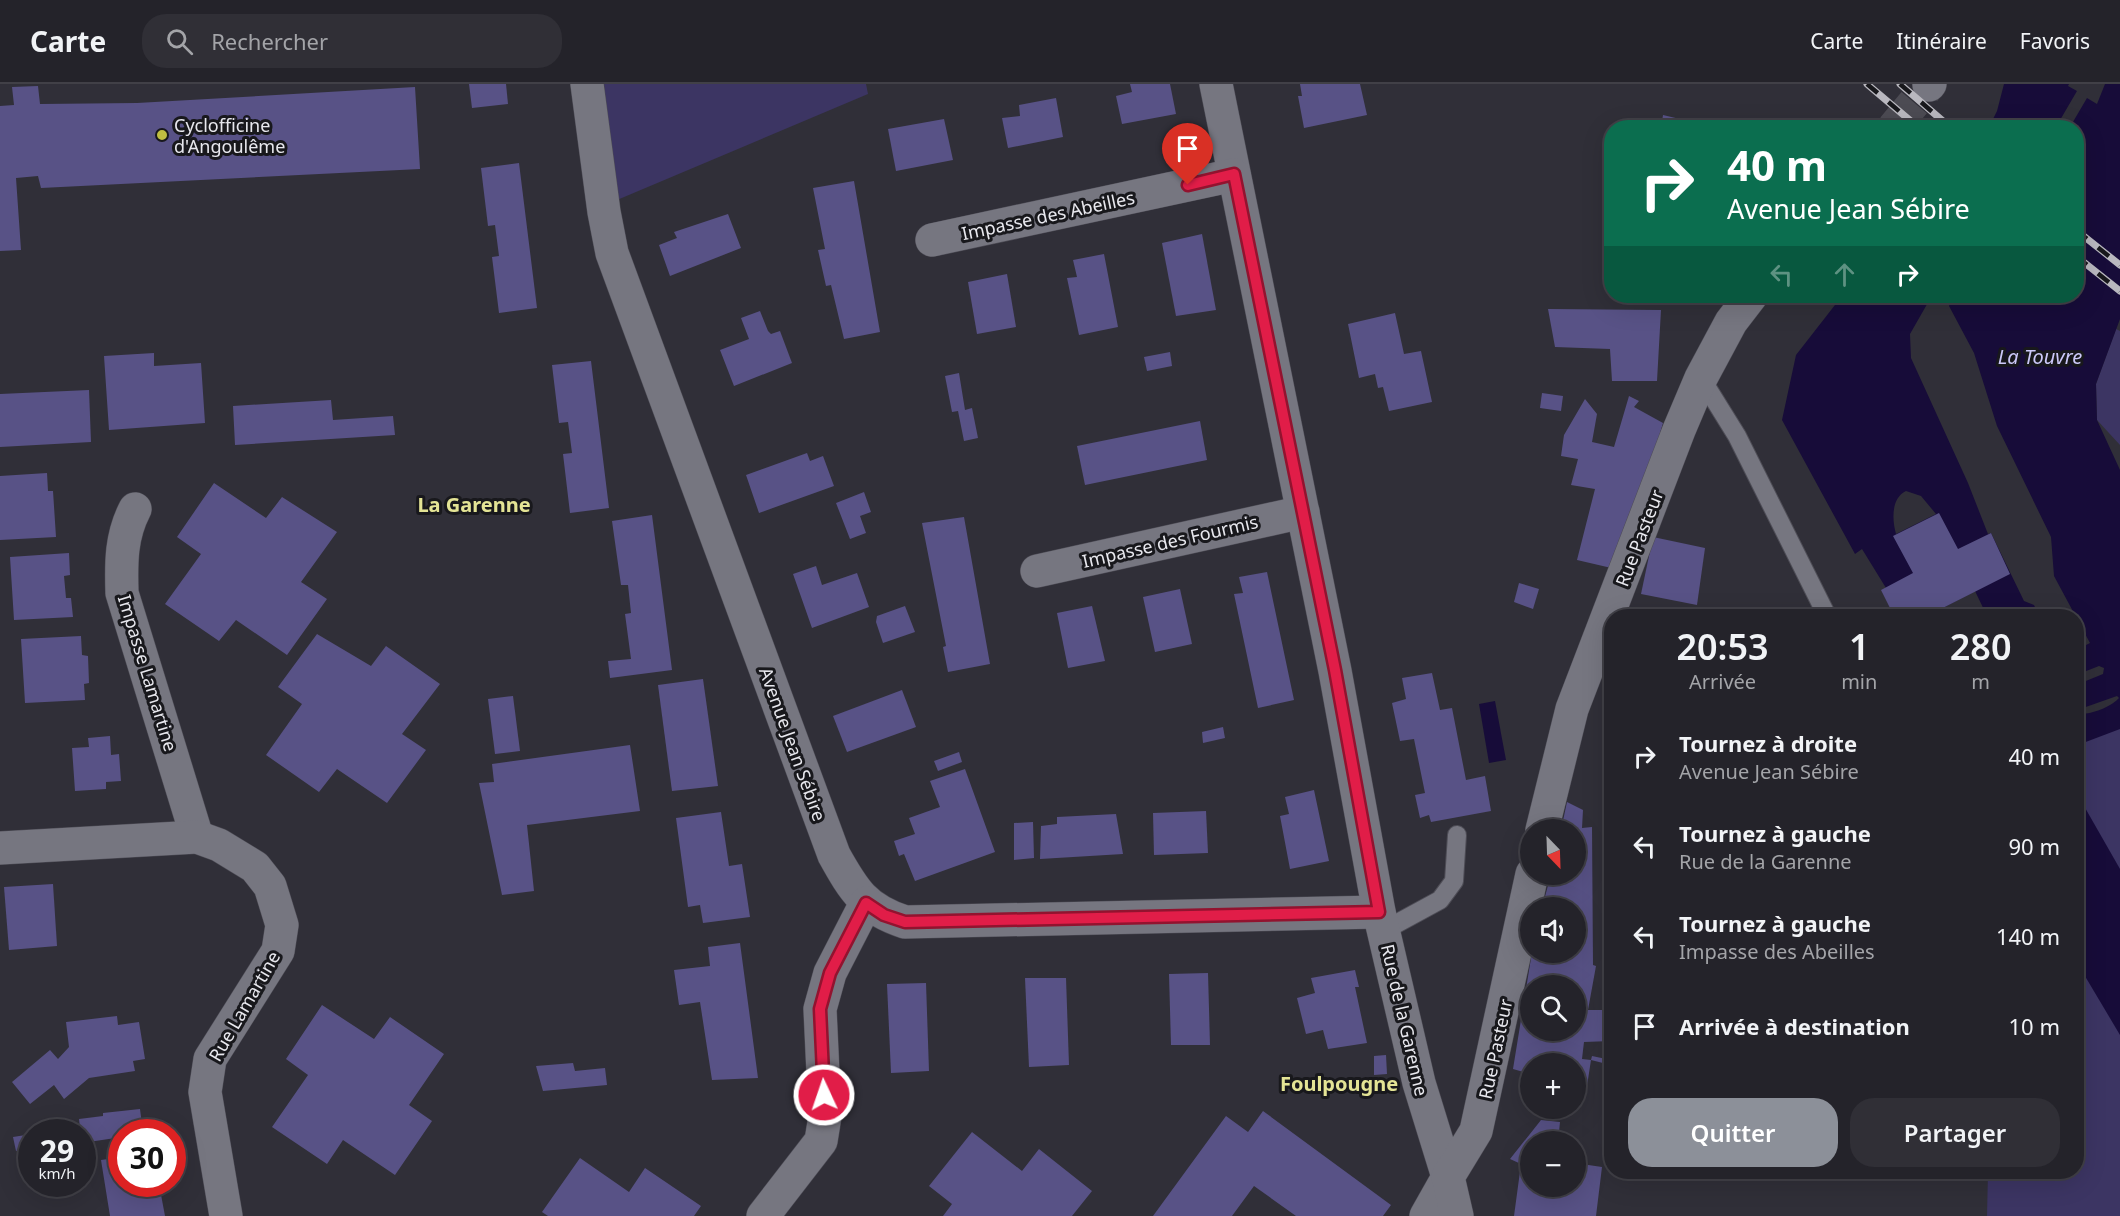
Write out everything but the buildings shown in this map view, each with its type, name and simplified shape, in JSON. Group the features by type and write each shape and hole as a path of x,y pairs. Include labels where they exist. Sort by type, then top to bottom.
{"street":[{"name":"Avenue Jean Sébire","path":"587,84 612,254 834,855 852,889 866,903 884,915 905,922 1381,922"},
{"name":"Rue de la Garenne","path":"1216,84 1303,512 1381,922 1424,1103 1448,1177"},
{"name":"Impasse des Abeilles","path":"932,240 1234,174"},
{"name":"Rue Pasteur","path":"1611,609 1701,378 1731,322 1746,303"},
{"name":"Impasse Lamartine","path":"135,509 125,528 121,559 122,593 197,837"},
{"name":"Impasse des Fourmis","path":"1037,571 1303,512"},
{"name":"Rue Pasteur","path":"1545,819 1572,709 1604,627"},
{"path":"0,848 197,837"},
{"name":"Rue Lamartine","path":"197,837 219,845 255,867 270,886 282,925 278,951 210,1059 205,1092 226,1216"},
{"name":"Rue Pasteur","path":"1448,1177 1476,1131 1530,885"},
{"path":"764,1216 821,1141 825,1116 820,1009 830,973 866,903"},
{"path":"1426,1216 1448,1177"},
{"path":"1448,1177 1457,1216"}],"lane":[{"path":"1701,378 1737,436 1824,609"},
{"path":"1381,922 1440,900 1454,881 1457,835"}],"shaded area":[{"path":"604,84 866,84 868,94 617,200"},
{"path":"2116,329 2120,331 2120,445 2097,420 2096,384"},
{"path":"2120,707 2120,1216 1987,1216 1988,1179 2084,1179 2084,743"}],"water":[{"path":"2004,84 2069,84 2068,86 2077,91 2060,120 1992,120"},
{"name":"La Touvre","path":"2105,84 2120,84 2120,319 2096,384 2097,420 2120,470 2120,729 2084,743 2084,714 2100,710 2119,698 2117,696 2084,708 2084,682 2103,674 2104,668 2099,666 2084,672 2084,646 2090,643 2084,632 2084,609 2072,609 2054,576 2051,537 1997,426 1974,353 1949,306 1950,303 2084,303 2084,120 2074,120 2087,98 2097,104"},
{"path":"1837,303 1928,303 1910,334 1911,358 1968,483 1988,534 1991,533 2024,601 2034,605 2036,609 1984,609 1975,591 1941,609 1895,609 1886,588 1862,549 1855,554 1782,420 1796,355","holes":["1906,491 1921,496 1936,514 1896,534 1893,516 1895,504 1901,494"]},
{"path":"1495,701 1506,760 1489,763 1479,704"},
{"path":"2084,806 2120,869 2120,1035 2084,974"}],"tunnel":[{"path":"1900,120 1929,85"}],"railway":[{"path":"1867,84 1910,120"},
{"path":"1900,84 1942,120"},
{"path":"2084,236 2120,265"},
{"path":"2084,262 2120,291"}],"place":[{"name":"Cyclofficine d'Angoulême","path":"162,135"}],"district":[{"name":"La Garenne","path":"474,504"},
{"name":"Foulpougne","path":"1339,1083"}],"route":[{"path":"824,1095 820,1009 830,973 866,903 884,915 905,922 1379,912 1335,670 1234,174 1188,185"}]}
